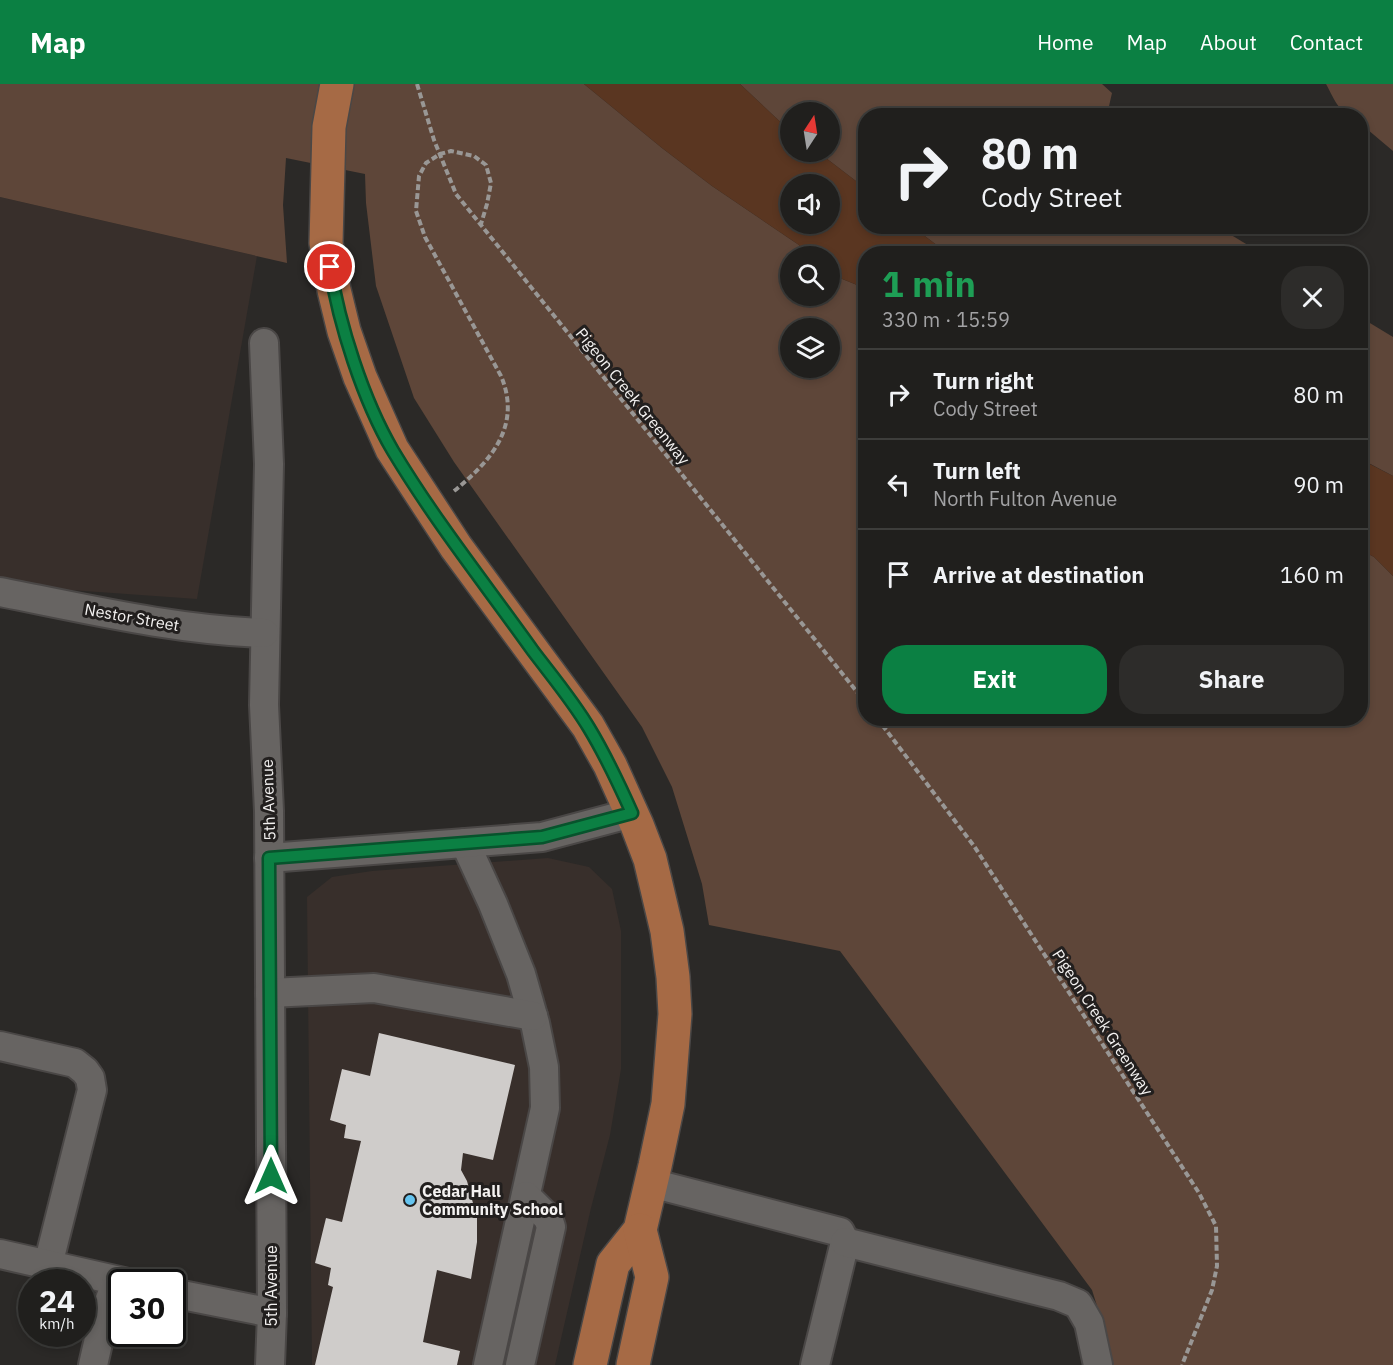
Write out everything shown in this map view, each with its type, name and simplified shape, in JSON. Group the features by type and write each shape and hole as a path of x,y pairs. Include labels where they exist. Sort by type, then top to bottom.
{"main road":[{"path":"337,84 329,127 327,243 334,290 344,331 360,377 392,449 431,510 588,726 610,765 632,813 650,859 661,903 673,978 675,1014 668,1104 640,1230 613,1264 590,1365"},
{"path":"633,1365 652,1277 640,1230"}],"street":[{"name":"5th Avenue","path":"264,343 268,464 264,705 269,858 272,1313 270,1365"},
{"name":"Nestor Street","path":"0,592 180,626 229,632 264,633"},
{"path":"269,858 542,837 632,813"},
{"path":"465,843 521,974 544,1067 545,1108 488,1365"},
{"path":"270,993 374,988 533,1016"},
{"path":"0,1046 75,1063 90,1078 92,1090 48,1265"},
{"path":"651,1183 840,1233 845,1242 815,1365"},
{"path":"520,1365 551,1227 548,1218 526,1196"},
{"path":"845,1242 1059,1296 1077,1304 1089,1323 1098,1365"},
{"path":"0,1254 108,1279"},
{"path":"186,1296 272,1313"},
{"path":"93,1365 108,1306"}],"path":[{"name":"Pigeon Creek Greenway","path":"417,84 456,194 858,693"},
{"path":"431,510 474,475 494,450 504,433 508,404 506,388 501,376 425,237 416,212 419,176 426,163 440,154 451,152 474,156 486,165 491,183 488,204 480,225"},
{"name":"Pigeon Creek Greenway","path":"883,726 974,846 1199,1193 1216,1226 1216,1266 1212,1290 1182,1365"}],"shaded area":[{"path":"0,84 584,84 712,186 799,245 780,246 780,306 840,306 840,278 858,285 858,726 1368,726 1368,554 1393,576 1393,1365 1111,1365 1108,1341 1092,1290 840,951 709,925 702,884 672,787 642,727 454,462 414,398 376,286 366,203 365,174 286,158 283,205 287,263 0,197"},
{"path":"584,84 740,84 780,122 780,162 831,162 858,183 858,234 922,234 938,246 858,246 858,285 840,278 840,246 800,246 783,234 840,234 840,174 780,174 780,232 712,186"},
{"path":"740,84 1102,84 1112,93 1109,108 858,108 858,183 831,162 840,162 840,102 780,102 780,122"},
{"path":"1326,84 1393,84 1393,151 1368,130 1368,108 1340,108"},
{"path":"0,197 257,256 197,599 0,585"},
{"path":"922,234 1230,234 1249,246 938,246"},
{"path":"1368,322 1393,337 1393,476 1368,463"},
{"path":"1368,463 1393,476 1393,576 1368,554"},
{"path":"548,858 589,867 612,889 621,931 621,1069 610,1135 555,1365 312,1365 307,897 332,877 372,871"}],"building":[{"name":"Cedar Hall Community School","path":"379,1033 515,1065 493,1160 463,1153 461,1170 467,1181 477,1218 477,1242 471,1279 437,1270 423,1342 460,1351 457,1365 315,1365 333,1287 328,1285 331,1268 315,1263 326,1218 342,1222 361,1141 344,1138 346,1125 330,1120 342,1069 370,1076"}],"place":[{"name":"Cedar Hall Community School","path":"410,1200"}],"route":[{"path":"271,1176 269,858 542,837 632,813 610,765 588,726 456,547 392,449 360,377 344,331 330,267"}]}
